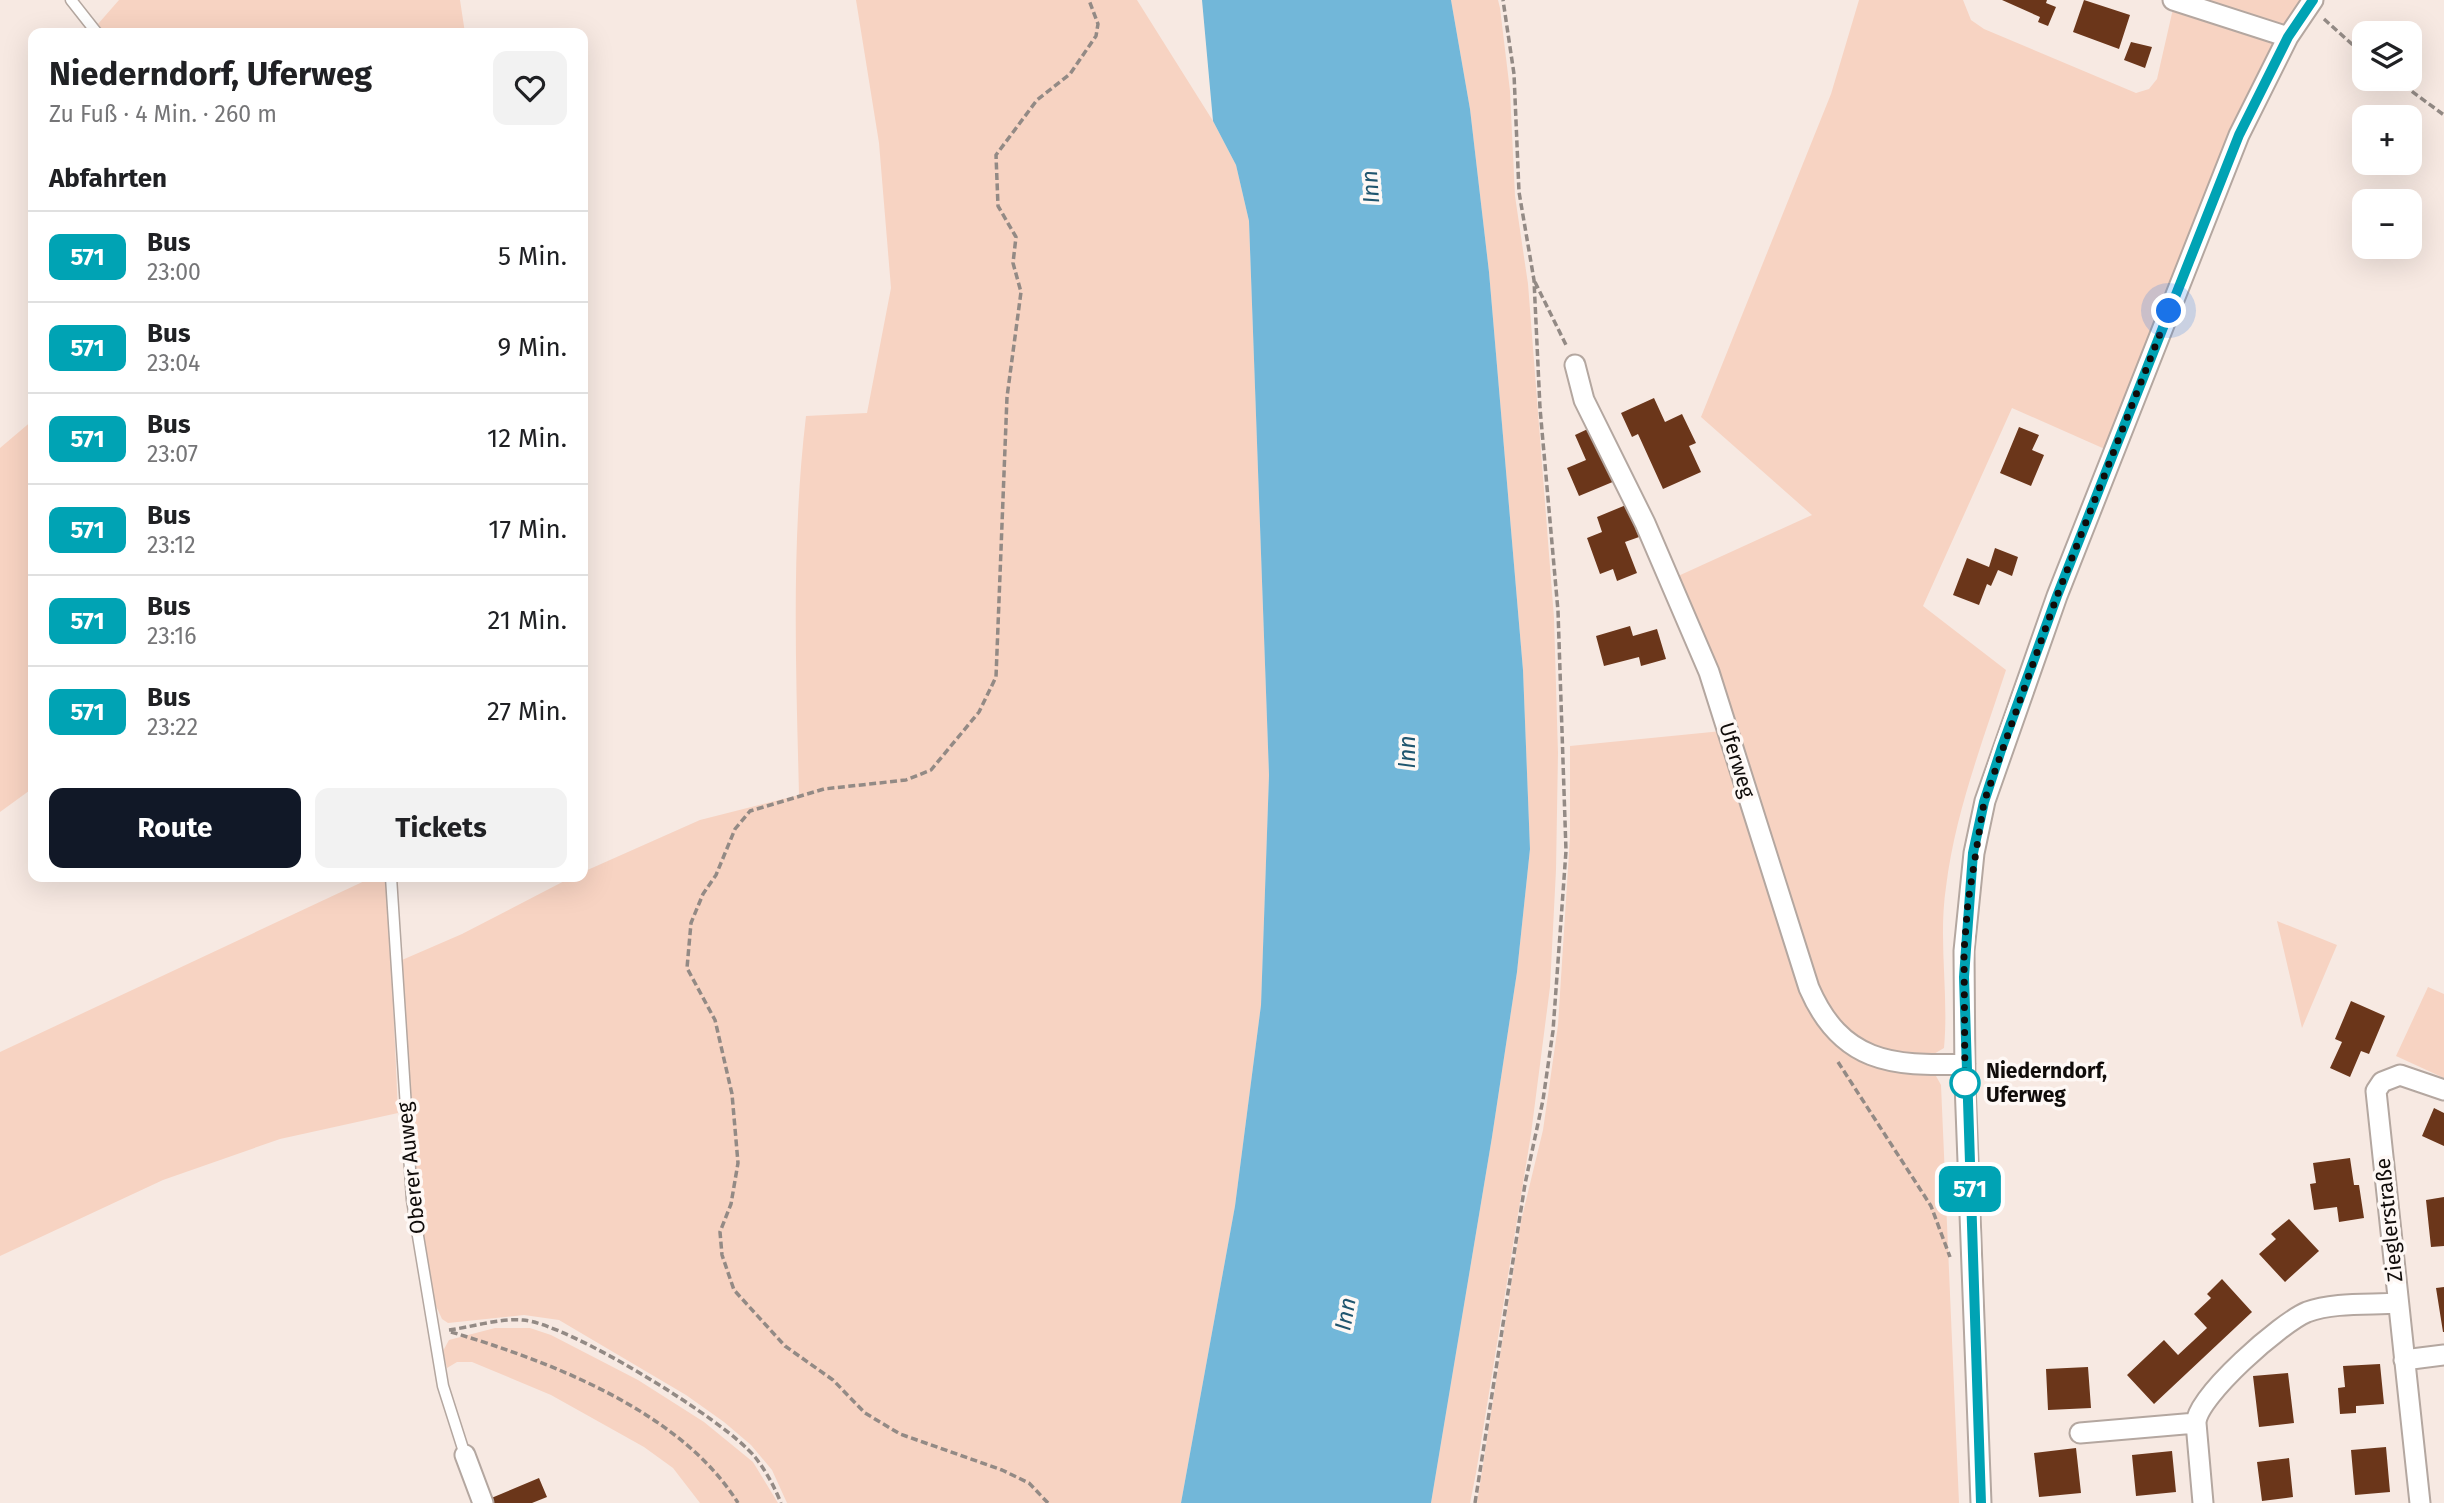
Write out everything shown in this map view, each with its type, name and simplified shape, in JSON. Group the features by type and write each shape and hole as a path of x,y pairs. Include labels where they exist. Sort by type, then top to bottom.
{"street":[{"path":"2173,0 2288,37"},
{"path":"1981,1503 1965,1064 1964,951 1968,902 1984,802 2057,596 2220,181 2253,106 2288,37 2312,2"},
{"name":"Uferweg","path":"1575,365 1584,400 1646,523 1700,650 1730,734 1809,988 1824,1018 1841,1037 1869,1056 1923,1065 1965,1064"},
{"name":"Zieglerstraße","path":"2420,1503 2376,1096 2378,1086 2382,1082 2400,1074 2444,1090"},
{"path":"2203,1503 2196,1423 2197,1413 2208,1397 2292,1319 2311,1311 2398,1303"},
{"path":"2404,1360 2444,1355"},
{"path":"2080,1433 2196,1423"},
{"path":"465,1455 483,1503"}],"lane":[{"path":"71,0 93,28"},
{"name":"Oberer Auweg","path":"391,882 410,1187 443,1386 465,1455"}],"path":[{"path":"1048,1503 1029,1483 1002,1470 900,1434 865,1413 833,1380 785,1346 734,1290 722,1255 720,1232 731,1204 738,1163 732,1094 716,1020 687,968 691,923 703,894 716,875 735,829 750,811 824,789 906,780 931,771 979,712 996,677 1007,397 1021,292 1013,263 1016,237 998,206 996,155 1037,100 1070,74 1096,36 1098,24 1089,0"},
{"path":"1475,1503 1525,1184 1545,1086 1555,1006 1566,852 1558,611 1540,408 1534,280 1520,192 1514,74 1503,0"},
{"path":"2312,2 2352,43"},
{"path":"2411,91 2444,115"},
{"path":"1534,280 1575,365"},
{"path":"1831,1051 1868,1104 1931,1206 1941,1225 1951,1270"},
{"path":"433,1332 521,1320 546,1325 576,1338 701,1410 731,1433 754,1456 772,1481 781,1503"},
{"path":"447,1330 528,1356 626,1404 669,1432 726,1485 738,1503"}],"shaded area":[{"path":"119,0 460,0 464,28 101,28 98,24"},
{"path":"856,0 1137,0 1213,121 1236,165 1249,221 1269,775 1261,1005 1235,1206 1181,1503 787,1503 772,1470 751,1445 724,1422 686,1395 559,1320 524,1315 448,1323 442,1319 431,1295 411,1129 402,960 462,934 562,882 588,882 588,870 700,820 799,795 796,558 806,416 867,413 891,288 879,143"},
{"path":"1451,0 1498,0 1500,8 1510,91 1515,196 1528,284 1554,618 1558,753 1550,987 1531,1134 1476,1473 1470,1503 1431,1503 1517,972 1530,849 1523,670 1489,272 1470,109"},
{"path":"1859,0 1963,0 1971,20 1984,29 2136,93 2149,89 2157,79 2175,0 2304,0 2107,450 2012,408 1923,606 2006,670 1971,777 1950,859 1943,927 1944,1048 1927,1058 1870,1050 1827,1015 1676,577 1812,515 1701,417 1831,94"},
{"path":"28,424 28,792 0,812 0,448"},
{"path":"1722,731 1830,1036 1936,1076 1941,1085 1959,1503 1477,1503 1521,1221 1543,1130 1558,1025 1570,837 1570,746"},
{"path":"362,882 386,882 398,1113 280,1139 163,1180 0,1256 0,1052"},
{"path":"2277,921 2337,945 2302,1028"},
{"path":"2428,987 2444,994 2444,1078 2396,1056"},
{"path":"495,1328 530,1328 551,1335 638,1380 704,1422 753,1462 778,1503 700,1503 673,1468 644,1447 551,1395 472,1362 457,1362 447,1368 443,1351 449,1340"}],"water":[{"name":"Inn","path":"1202,0 1451,0 1470,109 1489,272 1523,670 1530,849 1517,972 1431,1503 1181,1503 1235,1206 1261,1005 1269,775 1249,221 1236,165 1213,121"}],"building":[{"path":"2002,0 2047,0 2046,3 2056,7 2048,26 2038,22 2040,17"},
{"path":"2084,0 2130,15 2119,49 2073,32"},
{"path":"2131,42 2152,47 2145,68 2124,60"},
{"path":"1654,398 1665,422 1682,414 1696,443 1689,446 1701,472 1663,489 1638,434 1632,437 1621,413"},
{"path":"1592,427 1615,481 1579,496 1567,468 1586,460 1575,435"},
{"path":"2019,427 2039,435 2032,450 2044,455 2031,486 2000,473"},
{"path":"1626,505 1639,537 1625,542 1637,573 1617,581 1613,569 1600,574 1587,538 1602,532 1597,517"},
{"path":"1995,548 2018,557 2012,576 1998,570 1991,586 1987,584 1979,605 1953,595 1967,558 1989,567"},
{"path":"1630,626 1633,636 1657,629 1666,659 1641,666 1639,657 1604,666 1596,636"},
{"path":"2351,1001 2385,1016 2369,1054 2361,1051 2350,1077 2330,1068 2342,1042 2335,1039"},
{"path":"2434,1108 2444,1113 2444,1146 2422,1136"},
{"path":"2350,1158 2354,1185 2359,1185 2364,1218 2339,1222 2337,1207 2314,1210 2310,1184 2316,1183 2313,1163"},
{"path":"2444,1197 2444,1246 2431,1247 2426,1200"},
{"path":"2289,1219 2319,1251 2285,1282 2259,1254 2276,1239 2271,1234"},
{"path":"2222,1279 2252,1312 2154,1404 2127,1375 2164,1340 2178,1355 2207,1328 2194,1314 2211,1298 2207,1294"},
{"path":"2444,1287 2444,1332 2443,1332 2436,1288"},
{"path":"2380,1364 2384,1404 2356,1406 2356,1413 2340,1414 2338,1388 2345,1387 2343,1366"},
{"path":"2088,1367 2091,1408 2048,1410 2046,1369"},
{"path":"2288,1373 2294,1423 2259,1427 2253,1376"},
{"path":"2386,1447 2390,1492 2355,1495 2351,1450"},
{"path":"2076,1448 2081,1493 2039,1497 2034,1453"},
{"path":"2172,1451 2176,1492 2136,1496 2132,1455"},
{"path":"2289,1458 2293,1497 2262,1501 2257,1462"},
{"path":"539,1478 547,1497 532,1503 490,1503 489,1499"}],"bus line":[{"name":"571","path":"1981,1503 1965,1083 1964,951 1973,853 1984,802 2057,596 2239,135 2288,37 2313,0"}],"place":[{"name":"Niederndorf, Uferweg","path":"1965,1083"}],"route":[{"path":"1965,1083 1964,951 1973,853 1984,802 2057,596 2169,311"}]}
